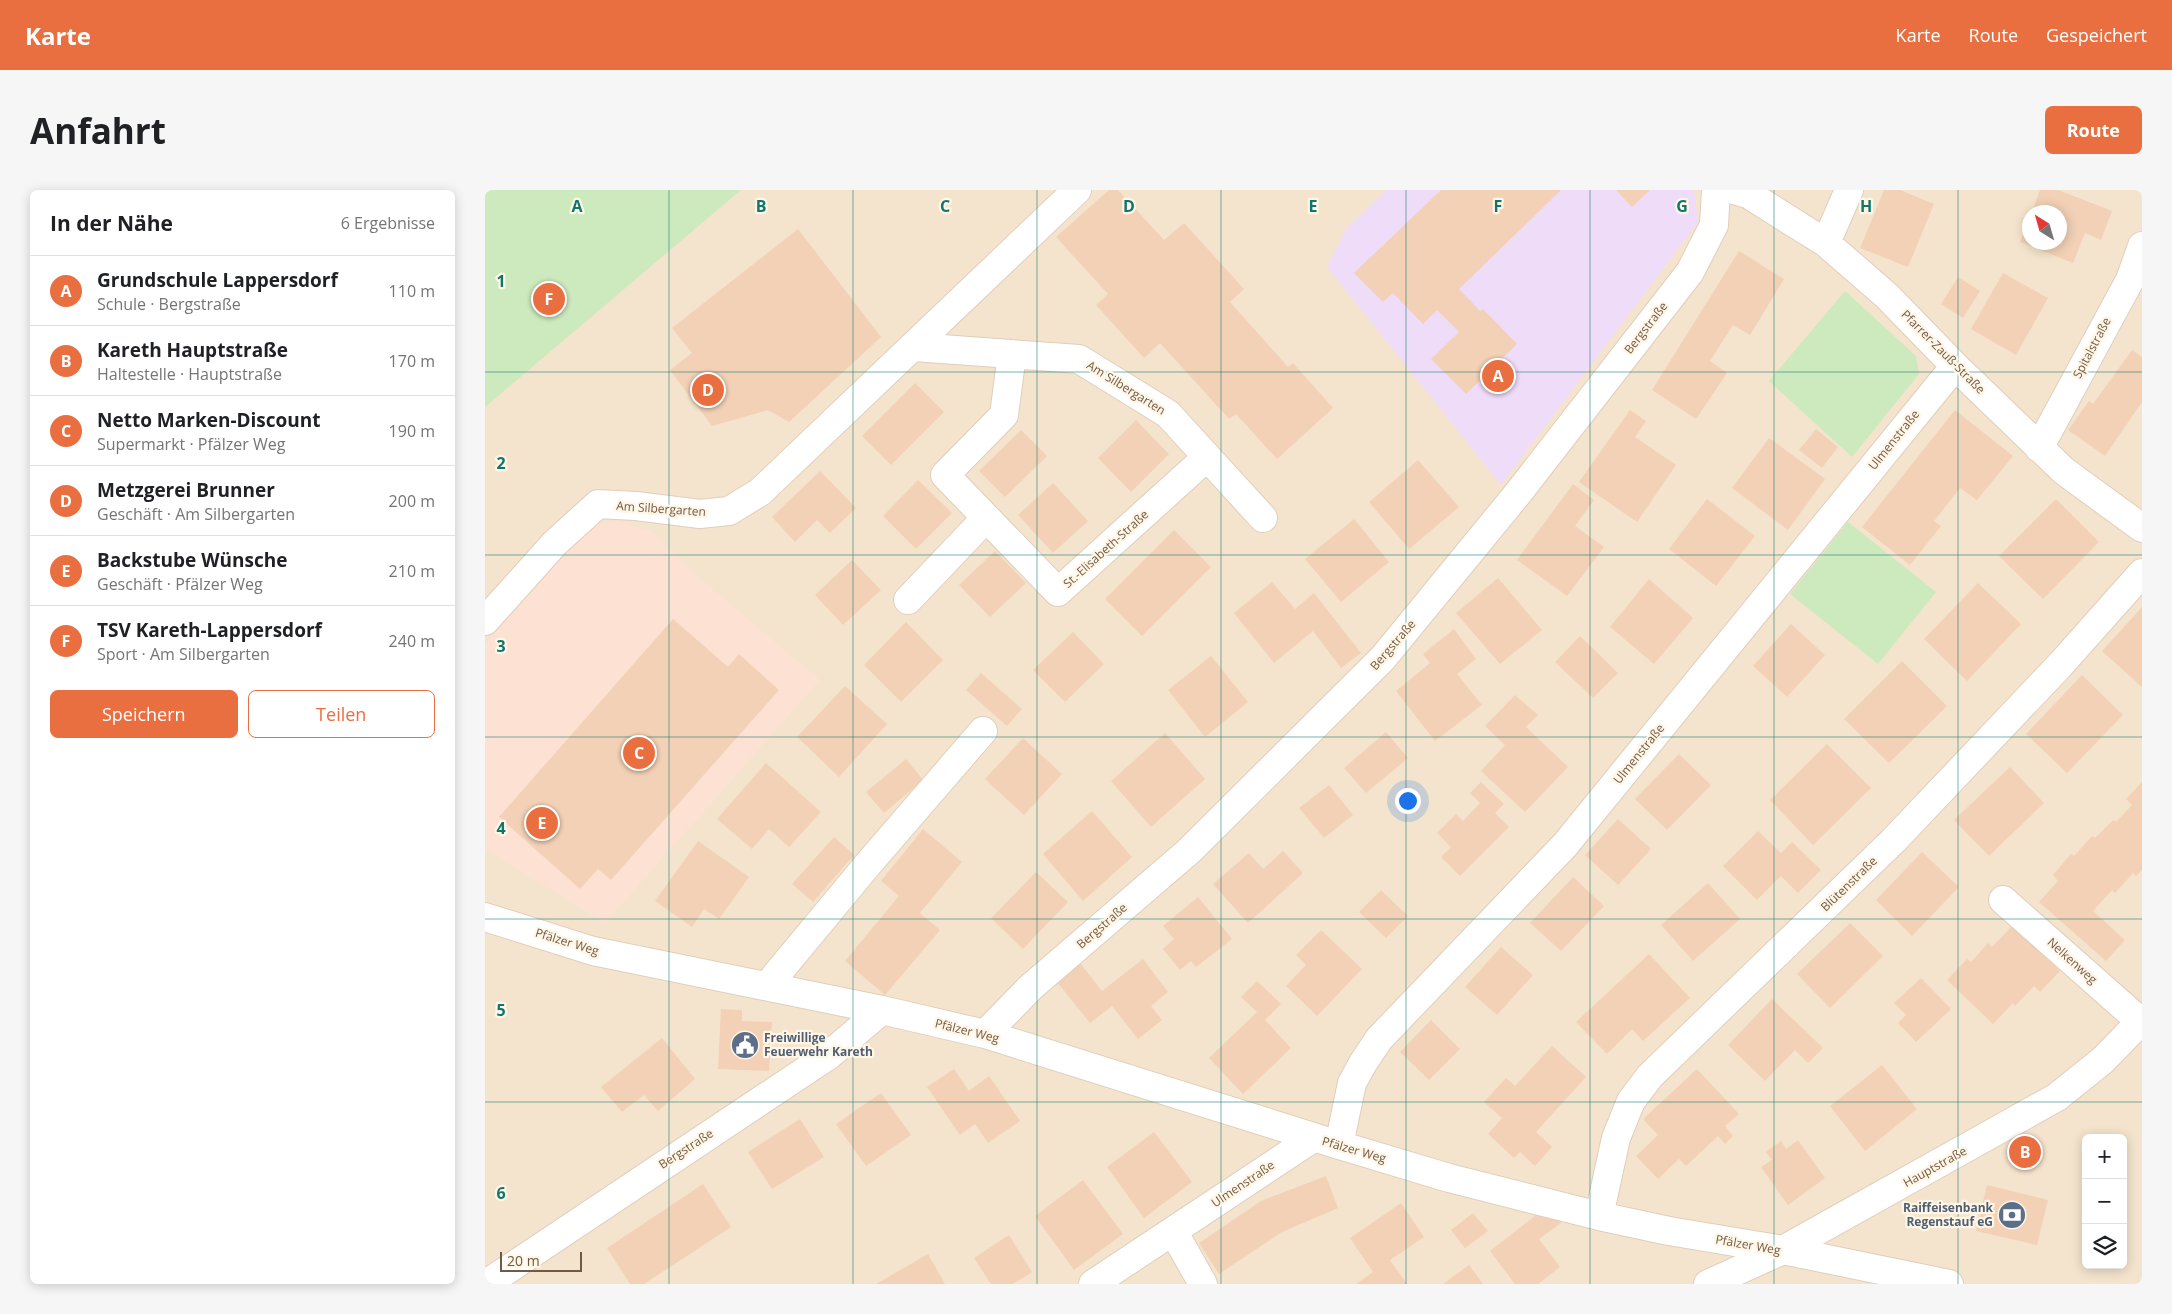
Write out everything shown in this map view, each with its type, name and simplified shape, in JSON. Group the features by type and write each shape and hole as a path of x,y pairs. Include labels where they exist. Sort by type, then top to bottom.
{"street":[{"name":"Am Silbergarten","path":"485,621 555,543 598,504 636,506 700,514 729,511 760,492 1077,190"},
{"name":"Bergstraße","path":"985,1034 1031,987 1189,851 1300,743 1383,658 1519,492 1690,272 1714,226 1716,190"},
{"name":"Pfarrer-Zauß-Straße","path":"1734,190 1748,194 1826,243 1887,296 1955,366 2064,471 2142,528"},
{"path":"1826,243 1849,190"},
{"name":"Spitalstraße","path":"2039,448 2129,280 2142,246"},
{"name":"Am Silbergarten","path":"914,347 1079,359 1168,414 1263,518"},
{"name":"St.-Elisabeth-Straße","path":"1012,354 1004,415 945,476 1058,592 1207,457"},
{"name":"Ulmenstraße","path":"1093,1284 1173,1231 1326,1142 1363,1063 1379,1039 1565,845 1955,366"},
{"path":"907,600 986,518"},
{"name":"Blütenstraße","path":"1599,1216 1616,1138 1631,1102 1650,1076 1894,840 2061,664 2142,573"},
{"path":"767,986 983,730"},
{"name":"Nelkenweg","path":"2003,900 2141,1021"},
{"name":"Pfälzer Weg","path":"485,917 593,951 882,1010 985,1034 1326,1142 1449,1178 1599,1216 1669,1232 1783,1250 1949,1284"},
{"name":"Bergstraße","path":"486,1284 829,1055 882,1010"},
{"name":"Hauptstraße","path":"1709,1284 1783,1250 2057,1097 2103,1060 2141,1021"},
{"path":"1173,1231 1203,1284"}],"shaded area":[{"path":"485,190 2142,190 2142,1284 485,1284"},
{"path":"1386,190 1694,190 1698,222 1501,485 1327,267 1346,229"},
{"path":"618,522 652,531 700,579 820,680 605,923 485,849 485,644 591,525"}],"green space":[{"path":"485,190 741,190 485,407"},
{"path":"1845,291 1916,356 1919,374 1852,457 1769,381"},
{"path":"1848,522 1936,592 1878,664 1790,594"}],"building":[{"path":"1109,190 1118,190 1164,240 1184,223 1244,289 1230,302 1288,367 1293,363 1333,408 1277,459 1236,414 1229,419 1160,343 1144,358 1096,305 1108,294 1056,237"},
{"path":"1441,190 1561,190 1459,289 1480,311 1483,309 1517,344 1466,394 1431,359 1459,332 1437,310 1423,324 1393,293 1383,302 1354,273"},
{"path":"1616,190 1650,190 1632,207"},
{"path":"1884,190 1900,190 1934,204 1908,267 1860,248"},
{"path":"2040,190 2058,190 2112,211 2101,240 2085,233 2073,263 2040,250 2067,250 2067,205 2035,205"},
{"path":"798,229 881,337 789,422 768,410 712,426 670,370 692,353 672,328"},
{"path":"1739,251 1784,279 1750,335 1733,325 1710,361 1727,373 1696,419 1652,390"},
{"path":"2003,273 2048,298 2016,355 1971,329"},
{"path":"1958,277 1980,291 1963,318 1941,304"},
{"path":"2132,350 2142,357 2142,402 2105,456 2068,430 2089,401 2093,404"},
{"path":"915,383 944,412 891,465 862,436"},
{"path":"1630,410 1646,421 1635,437 1676,465 1637,522 1579,482"},
{"path":"1955,410 2013,456 1977,500 1960,488 1934,521 1941,526 1910,565 1862,527"},
{"path":"1136,420 1169,454 1131,492 1098,458"},
{"path":"1816,429 1838,447 1822,468 1799,450"},
{"path":"1021,430 1047,456 1005,497 979,471"},
{"path":"1769,438 1825,479 1788,530 1732,488"},
{"path":"1418,460 1459,507 1409,549 1369,502"},
{"path":"820,471 856,508 830,533 817,520 795,542 772,517"},
{"path":"918,480 952,513 916,549 883,516"},
{"path":"1053,483 1088,521 1053,553 1018,515"},
{"path":"1573,484 1594,500 1575,526 1604,547 1567,596 1517,560"},
{"path":"1707,499 1755,536 1716,586 1669,549"},
{"path":"2056,499 2099,542 2043,599 1999,556"},
{"path":"1354,519 1389,562 1341,602 1305,559"},
{"path":"1174,530 1211,567 1142,636 1105,599"},
{"path":"995,551 1026,583 990,617 959,585"},
{"path":"852,560 881,590 843,625 815,595"},
{"path":"1498,578 1542,630 1500,664 1456,613"},
{"path":"1649,579 1693,618 1654,664 1610,627"},
{"path":"1272,582 1295,609 1314,593 1361,653 1341,668 1313,631 1274,663 1234,613"},
{"path":"1978,583 2021,624 1967,681 1924,639"},
{"path":"2142,607 2142,687 2102,651"},
{"path":"673,619 728,667 739,654 779,690 611,880 598,869 580,889 499,817"},
{"path":"906,622 943,660 901,702 864,665"},
{"path":"1791,624 1825,655 1787,697 1753,666"},
{"path":"1454,629 1476,659 1457,674 1482,705 1435,741 1396,691 1430,663 1423,654"},
{"path":"1073,632 1104,664 1065,702 1033,670"},
{"path":"1580,636 1618,673 1593,698 1555,662"},
{"path":"1211,656 1248,702 1205,737 1168,690"},
{"path":"1902,661 1947,706 1889,763 1844,719"},
{"path":"981,673 1022,709 1007,726 966,690"},
{"path":"2082,675 2123,715 2067,773 2026,734"},
{"path":"845,686 887,724 839,777 797,737"},
{"path":"1515,695 1538,715 1526,727 1568,767 1525,812 1481,771 1505,745 1485,726"},
{"path":"1386,732 1408,758 1366,793 1344,768"},
{"path":"1165,733 1205,779 1151,827 1111,781"},
{"path":"1023,738 1062,774 1024,815 985,779"},
{"path":"1827,744 1871,788 1813,845 1770,800"},
{"path":"1679,754 1711,785 1667,830 1635,799"},
{"path":"906,759 923,780 884,813 866,792"},
{"path":"766,763 821,812 789,847 769,829 752,849 717,819"},
{"path":"2010,767 2044,803 1989,856 1954,820"},
{"path":"1481,782 1504,804 1495,813 1509,827 1460,876 1441,857 1451,847 1437,833 1456,814 1463,821 1480,803 1470,793"},
{"path":"2142,782 2142,870 2136,876 2133,873 2115,893 2112,890 2093,911 2125,940 2106,961 2039,902 2058,881 2053,875 2071,854 2074,856 2092,836 2095,838 2113,820 2116,822 2132,805 2126,799"},
{"path":"1329,785 1353,815 1324,838 1299,808"},
{"path":"1092,811 1132,857 1083,901 1043,854"},
{"path":"1618,819 1651,849 1618,885 1585,855"},
{"path":"923,829 962,862 920,913 940,930 885,995 845,961 899,896 881,881"},
{"path":"1758,831 1781,853 1792,842 1821,870 1798,893 1781,876 1757,900 1723,866"},
{"path":"834,837 854,855 813,902 792,884"},
{"path":"698,841 749,877 719,919 704,909 692,927 655,901"},
{"path":"1283,851 1303,873 1248,923 1213,884 1249,853 1263,869"},
{"path":"1922,852 1959,887 1912,936 1876,900"},
{"path":"1036,872 1068,902 1023,949 991,918"},
{"path":"1573,877 1604,906 1561,951 1530,923"},
{"path":"1708,883 1740,919 1693,961 1661,925"},
{"path":"1381,890 1408,916 1386,938 1359,912"},
{"path":"1198,897 1232,939 1196,967 1191,961 1180,970 1163,949 1174,939 1163,926"},
{"path":"1850,923 1883,956 1830,1008 1797,974"},
{"path":"2012,926 2060,971 2040,992 2034,986 2015,1006 2013,1003 1993,1024 1947,980 1967,959 1971,962 1988,943 1992,947"},
{"path":"1321,930 1362,969 1317,1016 1286,986 1306,965 1296,955"},
{"path":"1501,947 1533,975 1497,1015 1465,987"},
{"path":"1649,954 1690,998 1643,1041 1632,1029 1607,1054 1576,1022"},
{"path":"1143,959 1168,992 1151,1006 1162,1020 1138,1039 1112,1006 1090,1023 1057,982 1080,963 1102,991"},
{"path":"1921,978 1951,1009 1916,1042 1898,1023 1906,1015 1894,1003"},
{"path":"1257,981 1281,1004 1265,1020 1291,1048 1243,1094 1209,1058 1257,1012 1241,997"},
{"path":"1772,999 1823,1048 1808,1063 1795,1050 1765,1081 1728,1045"},
{"name":"Freiwillige Feuerwehr Kareth","path":"721,1009 742,1010 742,1021 772,1022 769,1071 718,1069"},
{"path":"1431,1020 1460,1049 1429,1080 1400,1052"},
{"path":"662,1038 695,1079 658,1111 644,1095 622,1112 601,1087"},
{"path":"1552,1046 1586,1077 1536,1132 1552,1147 1535,1166 1520,1152 1514,1158 1488,1134 1502,1118 1484,1102 1506,1078 1515,1086"},
{"path":"1882,1065 1917,1109 1865,1151 1830,1106"},
{"path":"954,1069 969,1091 989,1076 1020,1121 988,1143 975,1124 960,1135 927,1087"},
{"path":"1697,1069 1739,1114 1725,1126 1733,1136 1725,1144 1718,1136 1686,1166 1679,1159 1658,1179 1636,1156 1658,1135 1643,1119"},
{"path":"881,1093 911,1135 866,1166 836,1124"},
{"path":"800,1119 824,1157 772,1189 748,1152"},
{"path":"1154,1132 1192,1182 1144,1218 1107,1167"},
{"path":"1798,1140 1825,1178 1788,1205 1761,1167 1772,1160 1766,1152 1781,1141 1786,1149"},
{"path":"1326,1176 1338,1208 1282,1232 1219,1274 1199,1243 1261,1201"},
{"path":"1083,1180 1123,1234 1074,1270 1035,1216"},
{"path":"703,1184 731,1227 644,1284 630,1284 607,1248"},
{"name":"Raiffeisenbank Regenstauf eG","path":"1987,1185 2048,1200 2037,1245 1976,1231"},
{"path":"1401,1203 1424,1237 1390,1260 1407,1284 1356,1284 1373,1272 1350,1238"},
{"path":"1549,1205 1562,1222 1539,1239 1560,1267 1538,1284 1515,1284 1490,1251"},
{"path":"1473,1213 1488,1231 1465,1248 1451,1230"},
{"path":"1009,1235 1032,1272 1013,1284 991,1284 974,1258"},
{"path":"928,1254 945,1284 876,1284"},
{"path":"1469,1265 1483,1284 1443,1284"}],"place":[{"name":"TSV Kareth-Lappersdorf","path":"549,299"},
{"name":"Grundschule Lappersdorf","path":"1498,376"},
{"name":"Metzgerei Brunner","path":"708,390"},
{"name":"Netto Marken-Discount","path":"639,753"},
{"name":"Backstube Wünsche","path":"542,823"},
{"name":"Freiwillige Feuerwehr Kareth","path":"745,1045"},
{"name":"Kareth Hauptstraße","path":"2025,1152"},
{"name":"Raiffeisenbank Regenstauf eG","path":"2012,1215"}]}
